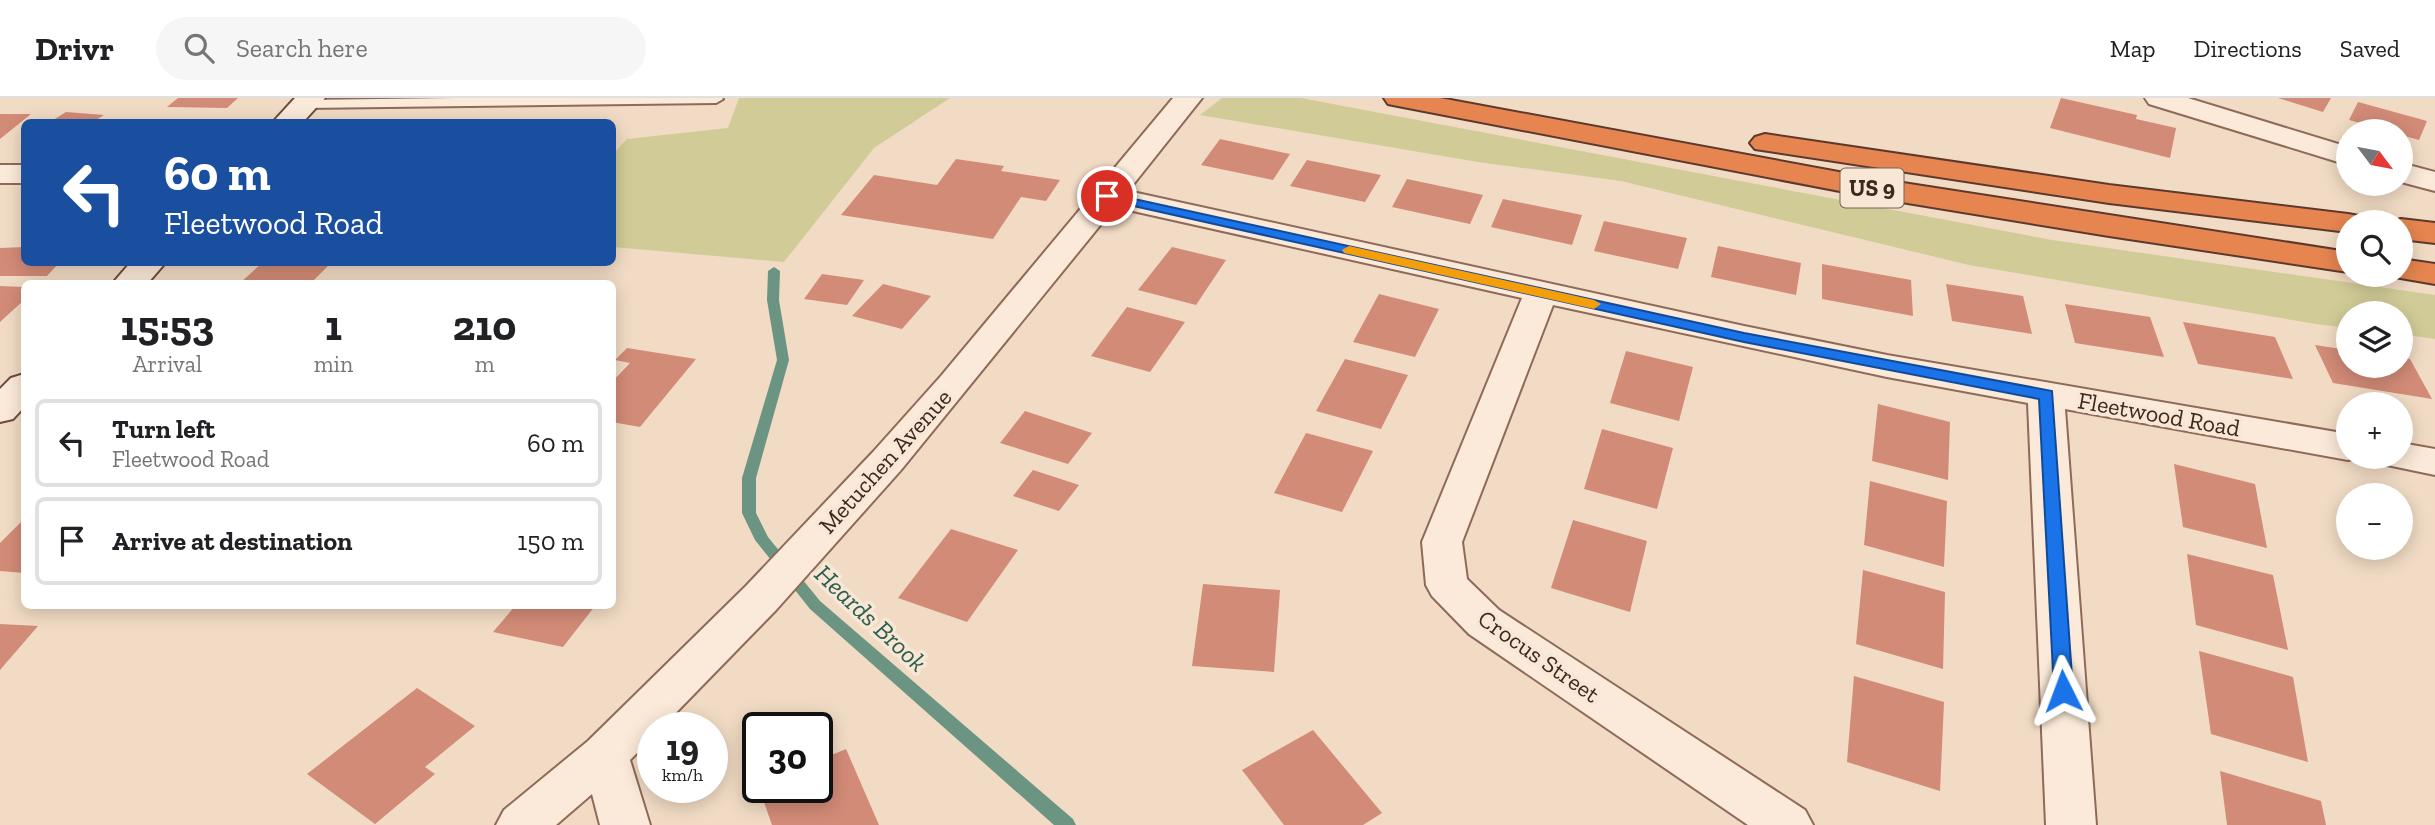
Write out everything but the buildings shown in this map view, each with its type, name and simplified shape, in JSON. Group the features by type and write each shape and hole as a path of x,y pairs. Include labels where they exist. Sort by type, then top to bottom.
{"highway":[{"name":"US 9","path":"1398,98 1681,154 1898,193 2103,227 2336,260"},
{"name":"US 9","path":"1515,98 1819,152 2336,221"},
{"path":"2413,230 2435,233"},
{"path":"2413,271 2435,274"}],"street":[{"name":"Metuchen Avenue","path":"521,825 605,755 761,598 954,384 1188,98"},
{"path":"2159,98 2336,152"},
{"path":"0,174 21,174"},
{"path":"2413,176 2435,182"},
{"name":"Fleetwood Road","path":"1107,196 1541,293 1887,366 2336,445"},
{"path":"132,280 146,266"},
{"name":"Crocus Street","path":"1541,293 1442,542 1447,585 1484,622 1788,825"},
{"path":"0,410 21,389"},
{"path":"2046,395 2071,825"},
{"path":"2413,458 2435,462"},
{"path":"605,755 625,825"}],"lane":[{"path":"301,108 716,99"}],"shaded area":[{"path":"739,98 950,98 874,148 784,262 616,247 616,151 627,139 728,128"},
{"path":"1222,98 1301,98 2052,240 2336,281 2336,287 2379,287 2435,295 2435,339 2413,336 2413,301 2336,301 2336,326 2316,324 1969,265 1621,181 1478,162 1200,115"}],"waterway":[{"name":"Heards Brook","path":"774,271 773,300 783,360 749,478 749,513 762,540 815,605 1067,825"}],"slow traffic":[{"path":"1349,250 1594,304"}],"route":[{"path":"1107,196 1744,337 2046,395 2063,691"}]}
